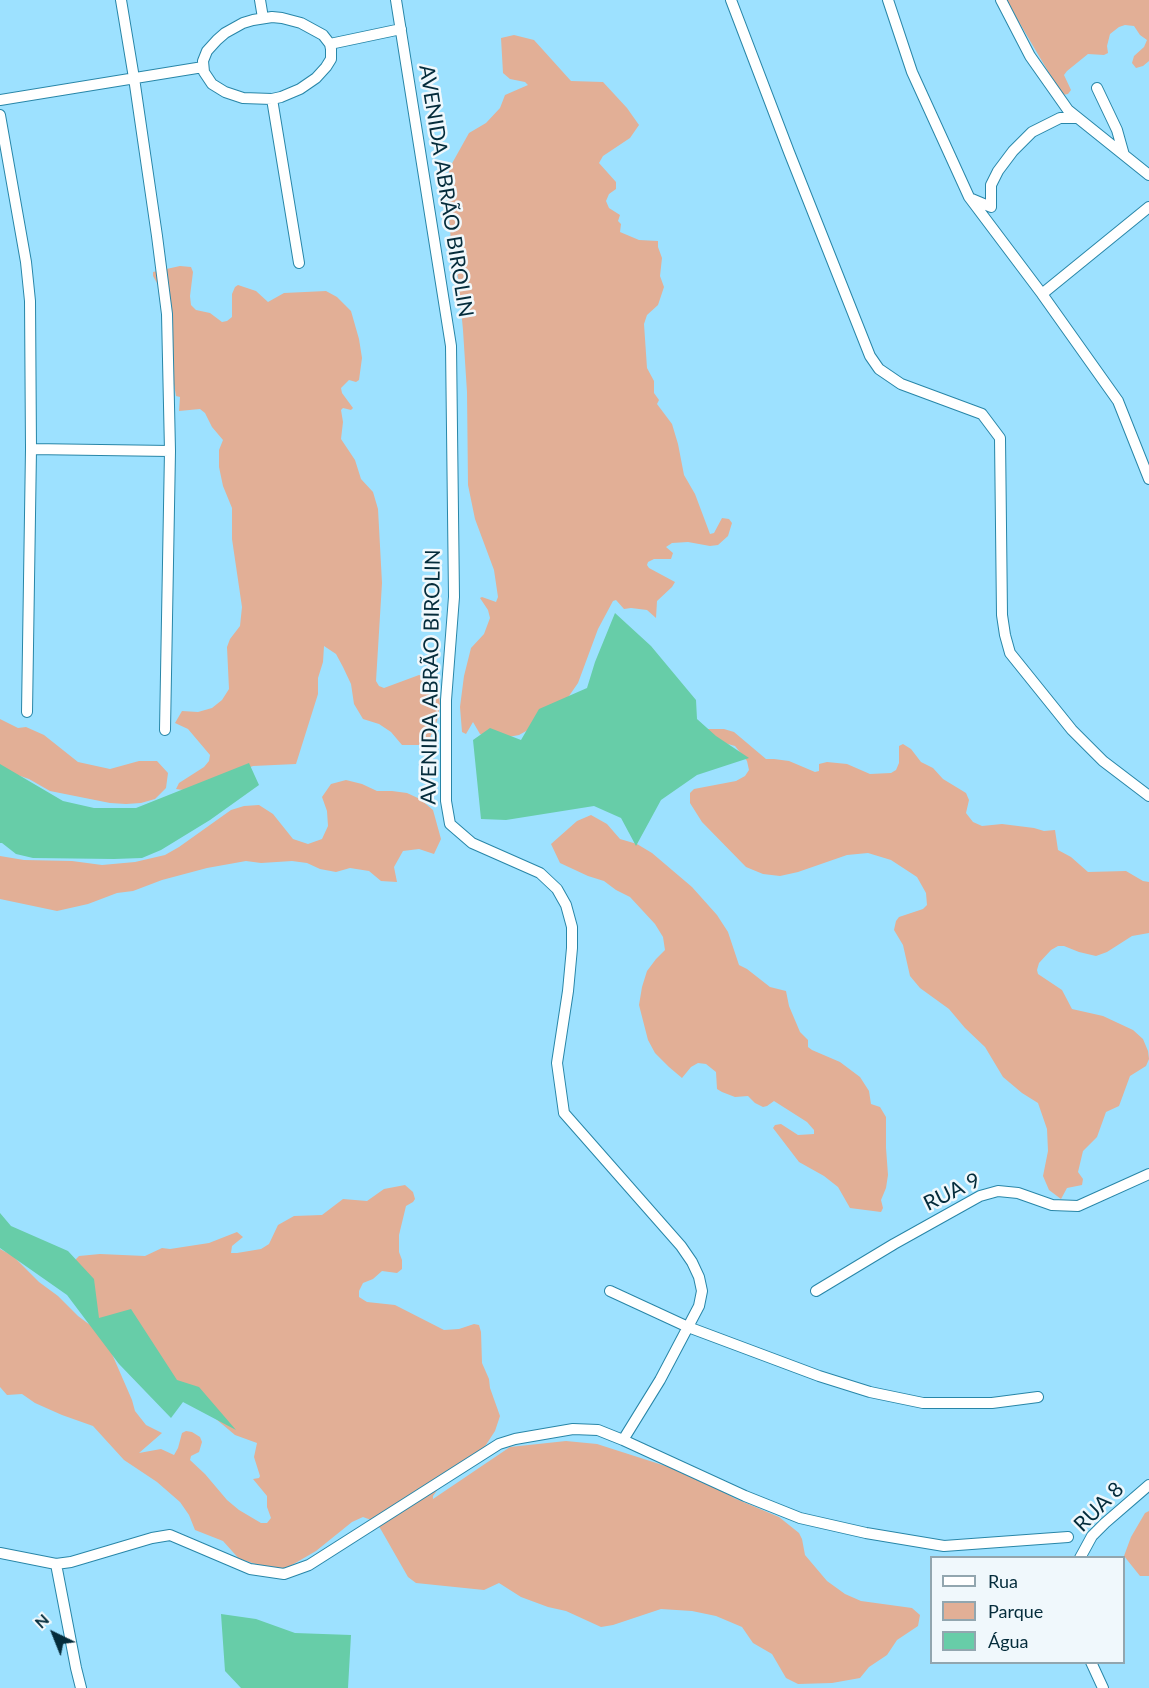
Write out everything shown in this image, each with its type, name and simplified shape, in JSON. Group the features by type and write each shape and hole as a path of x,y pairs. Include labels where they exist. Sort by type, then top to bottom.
{"street":[{"path":"121,0 167,314 170,451 165,730"},
{"path":"260,0 263,18"},
{"name":"AVENIDA ABRÃO BIROLIN","path":"396,0 451,346 454,597 446,700 446,801 450,824 472,843 540,873 557,889 566,905 572,927 573,948 557,1063 564,1113 681,1246 692,1262 702,1290 699,1306 688,1327 660,1380 623,1440"},
{"path":"731,0 870,356 879,369 901,384 982,414 1000,438 1002,615 1010,653 1072,730 1103,760 1149,796"},
{"path":"888,0 912,72 969,197 1118,401 1149,479"},
{"path":"1001,0 1030,56 1068,110 1149,175"},
{"path":"263,18 282,18 301,23 323,35 330,44 331,59 316,78 291,94 272,99 243,98 225,92 208,81 203,67 207,51 225,33 243,23 263,18"},
{"path":"330,44 401,29"},
{"path":"0,99 203,67"},
{"path":"1097,88 1117,130 1124,155"},
{"path":"272,99 299,263"},
{"path":"0,115 29,282 31,320 27,712"},
{"path":"969,197 990,207 991,185 1013,151 1032,132 1060,118 1078,118"},
{"path":"1042,294 1149,207"},
{"path":"31,449 170,451"},
{"name":"RUA 9","path":"816,1291 980,1196 998,1191 1018,1193 1052,1205 1078,1206 1149,1174"},
{"path":"610,1291 688,1327 819,1377 870,1392 923,1403 992,1403 1038,1397"},
{"path":"0,1553 56,1564 170,1535 250,1569 284,1574 309,1565 499,1444 573,1429 598,1430 800,1518 866,1533 944,1546 1068,1537"},
{"name":"RUA 8","path":"1081,1556 1092,1536 1149,1485"},
{"path":"56,1564 81,1688"},
{"path":"1091,1664 1103,1688"}],"green space":[{"path":"1006,0 1149,0 1149,61 1136,68 1132,63 1134,56 1144,47 1147,40 1134,26 1119,27 1110,34 1108,53 1088,54 1067,71 1064,75 1071,90 1068,94 1062,95"},
{"path":"514,35 534,40 571,81 603,82 639,125 630,138 603,156 599,163 616,182 616,189 609,194 606,201 609,208 620,215 618,221 621,224 620,232 639,240 658,241 662,258 660,276 664,287 658,305 647,315 644,324 647,368 654,381 654,393 659,400 657,404 672,424 684,475 695,494 710,534 714,533 722,518 729,519 732,523 728,536 718,545 672,543 666,547 673,553 671,559 654,559 648,562 649,568 675,582 657,601 656,618 647,610 624,609 616,600 613,601 598,629 578,683 569,696 528,730 519,735 503,738 480,734 473,722 466,734 462,732 460,707 464,676 471,648 484,634 490,618 480,598 496,602 498,597 494,570 475,519 468,485 467,392 463,330 446,183 450,167 469,133 486,123 500,108 505,95 528,85 525,82 510,79 503,73 501,38"},
{"path":"180,266 191,267 193,272 191,305 196,310 210,313 222,322 232,317 232,294 238,285 256,291 268,302 284,293 326,291 337,297 351,311 362,358 359,380 356,382 349,380 341,388 353,408 341,410 343,422 341,439 355,460 361,479 373,492 378,509 382,583 376,681 384,688 419,675 433,682 439,693 440,706 437,721 427,745 402,745 391,732 379,724 363,719 354,704 351,684 343,667 336,654 324,646 323,662 318,678 318,694 296,764 253,766 205,786 176,789 179,783 204,767 210,755 188,729 175,723 182,711 198,712 212,708 222,700 229,689 227,647 240,626 242,607 232,539 232,508 223,486 219,467 219,450 223,440 200,409 179,411 180,397 176,396 170,361 162,292 153,276 153,272"},
{"path":"0,719 18,728 26,727 44,735 78,762 110,769 139,761 157,761 168,773 166,788 155,799 126,804 50,791 29,779 0,769"},
{"path":"703,729 724,729 734,732 766,759 789,761 815,772 819,771 819,764 827,762 847,764 870,774 891,773 896,770 899,763 899,746 903,744 911,749 921,762 933,768 943,779 966,793 969,800 966,813 973,822 982,826 1002,824 1044,831 1055,830 1058,850 1071,857 1088,872 1126,871 1149,882 1149,933 1132,936 1107,952 1096,956 1058,946 1039,963 1037,970 1038,974 1062,990 1072,1009 1103,1016 1133,1030 1143,1039 1148,1051 1149,1059 1146,1066 1130,1076 1119,1106 1106,1112 1097,1137 1083,1151 1078,1172 1083,1179 1082,1185 1067,1188 1061,1199 1049,1190 1043,1176 1048,1151 1047,1129 1038,1103 1003,1077 985,1047 949,1009 920,988 910,976 903,945 894,930 899,917 923,909 927,905 926,893 917,877 891,860 868,853 847,855 780,876 763,874 746,867 702,822 690,803 690,793 694,789 736,781 745,776 749,770 747,761 735,746 707,738"},
{"path":"346,780 377,791 407,793 420,799 433,810 441,839 434,854 419,849 403,851 394,867 397,882 381,881 369,871 350,868 336,872 292,861 261,863 246,861 207,868 162,880 133,891 117,893 88,904 57,911 0,899 0,856 24,860 72,861 102,865 135,862 165,855 231,810 244,806 259,805 273,814 293,839 308,844 322,839 328,826 327,811 322,797 331,784"},
{"path":"591,815 607,824 620,839 637,844 652,853 692,887 717,915 728,932 739,965 770,987 786,991 789,1006 800,1032 808,1040 808,1047 840,1062 860,1077 869,1091 871,1104 880,1107 886,1117 888,1175 881,1200 883,1208 881,1212 850,1208 838,1187 799,1162 773,1128 781,1124 798,1135 814,1134 814,1130 807,1122 774,1101 763,1107 748,1096 735,1097 722,1092 717,1089 716,1072 706,1064 698,1063 691,1067 682,1078 655,1053 648,1040 639,1005 647,971 665,950 663,937 655,924 630,897 604,881 560,863 551,844 577,821"},
{"path":"405,1185 413,1192 415,1199 406,1206 399,1235 402,1269 397,1273 382,1271 373,1279 363,1283 359,1297 367,1302 395,1305 444,1330 479,1325 482,1363 500,1416 495,1431 482,1451 438,1489 433,1499 510,1447 566,1441 597,1444 700,1477 734,1498 779,1517 799,1533 805,1555 827,1581 845,1594 861,1601 912,1608 920,1615 918,1626 897,1640 887,1655 869,1667 860,1678 832,1683 798,1684 786,1678 772,1654 753,1643 742,1627 716,1616 692,1611 661,1609 601,1627 566,1611 521,1597 499,1583 484,1590 416,1583 408,1577 380,1528 371,1520 363,1517 352,1522 316,1551 285,1569 274,1570 241,1561 223,1541 195,1530 180,1502 157,1482 124,1460 93,1426 35,1403 22,1394 7,1395 0,1387 0,1249 13,1256 39,1282 90,1325 75,1264 79,1256 100,1254 145,1256 162,1248 170,1249 209,1243 237,1232 243,1237 232,1246 231,1253 261,1249 269,1244 278,1225 294,1216 322,1215 343,1199 367,1201 384,1189","holes":["112,1354 210,1414 235,1435 257,1443 254,1457 260,1476 253,1479 267,1496 267,1507 271,1518 267,1523 261,1523 239,1510 190,1460 191,1456 199,1452 202,1442 200,1437 192,1432 182,1433 174,1455 161,1449 139,1453 162,1433 146,1425 135,1411"]},
{"path":"1149,1511 1149,1576 1140,1576 1124,1556 1131,1537 1145,1513"}],"water":[{"path":"615,613 651,646 696,700 697,719 716,736 749,758 697,775 661,800 636,846 621,818 594,806 506,820 481,819 473,740 490,728 521,740 539,709 587,688"},
{"path":"249,763 259,785 210,820 161,850 142,858 33,858 16,854 0,843 0,764 63,801 94,808 136,808"},
{"path":"0,1213 11,1226 68,1251 94,1279 99,1318 131,1309 177,1380 199,1387 236,1430 183,1402 171,1418 119,1364 67,1295 0,1248"},
{"path":"221,1614 256,1619 295,1633 351,1635 348,1688 241,1688 225,1671"}]}
